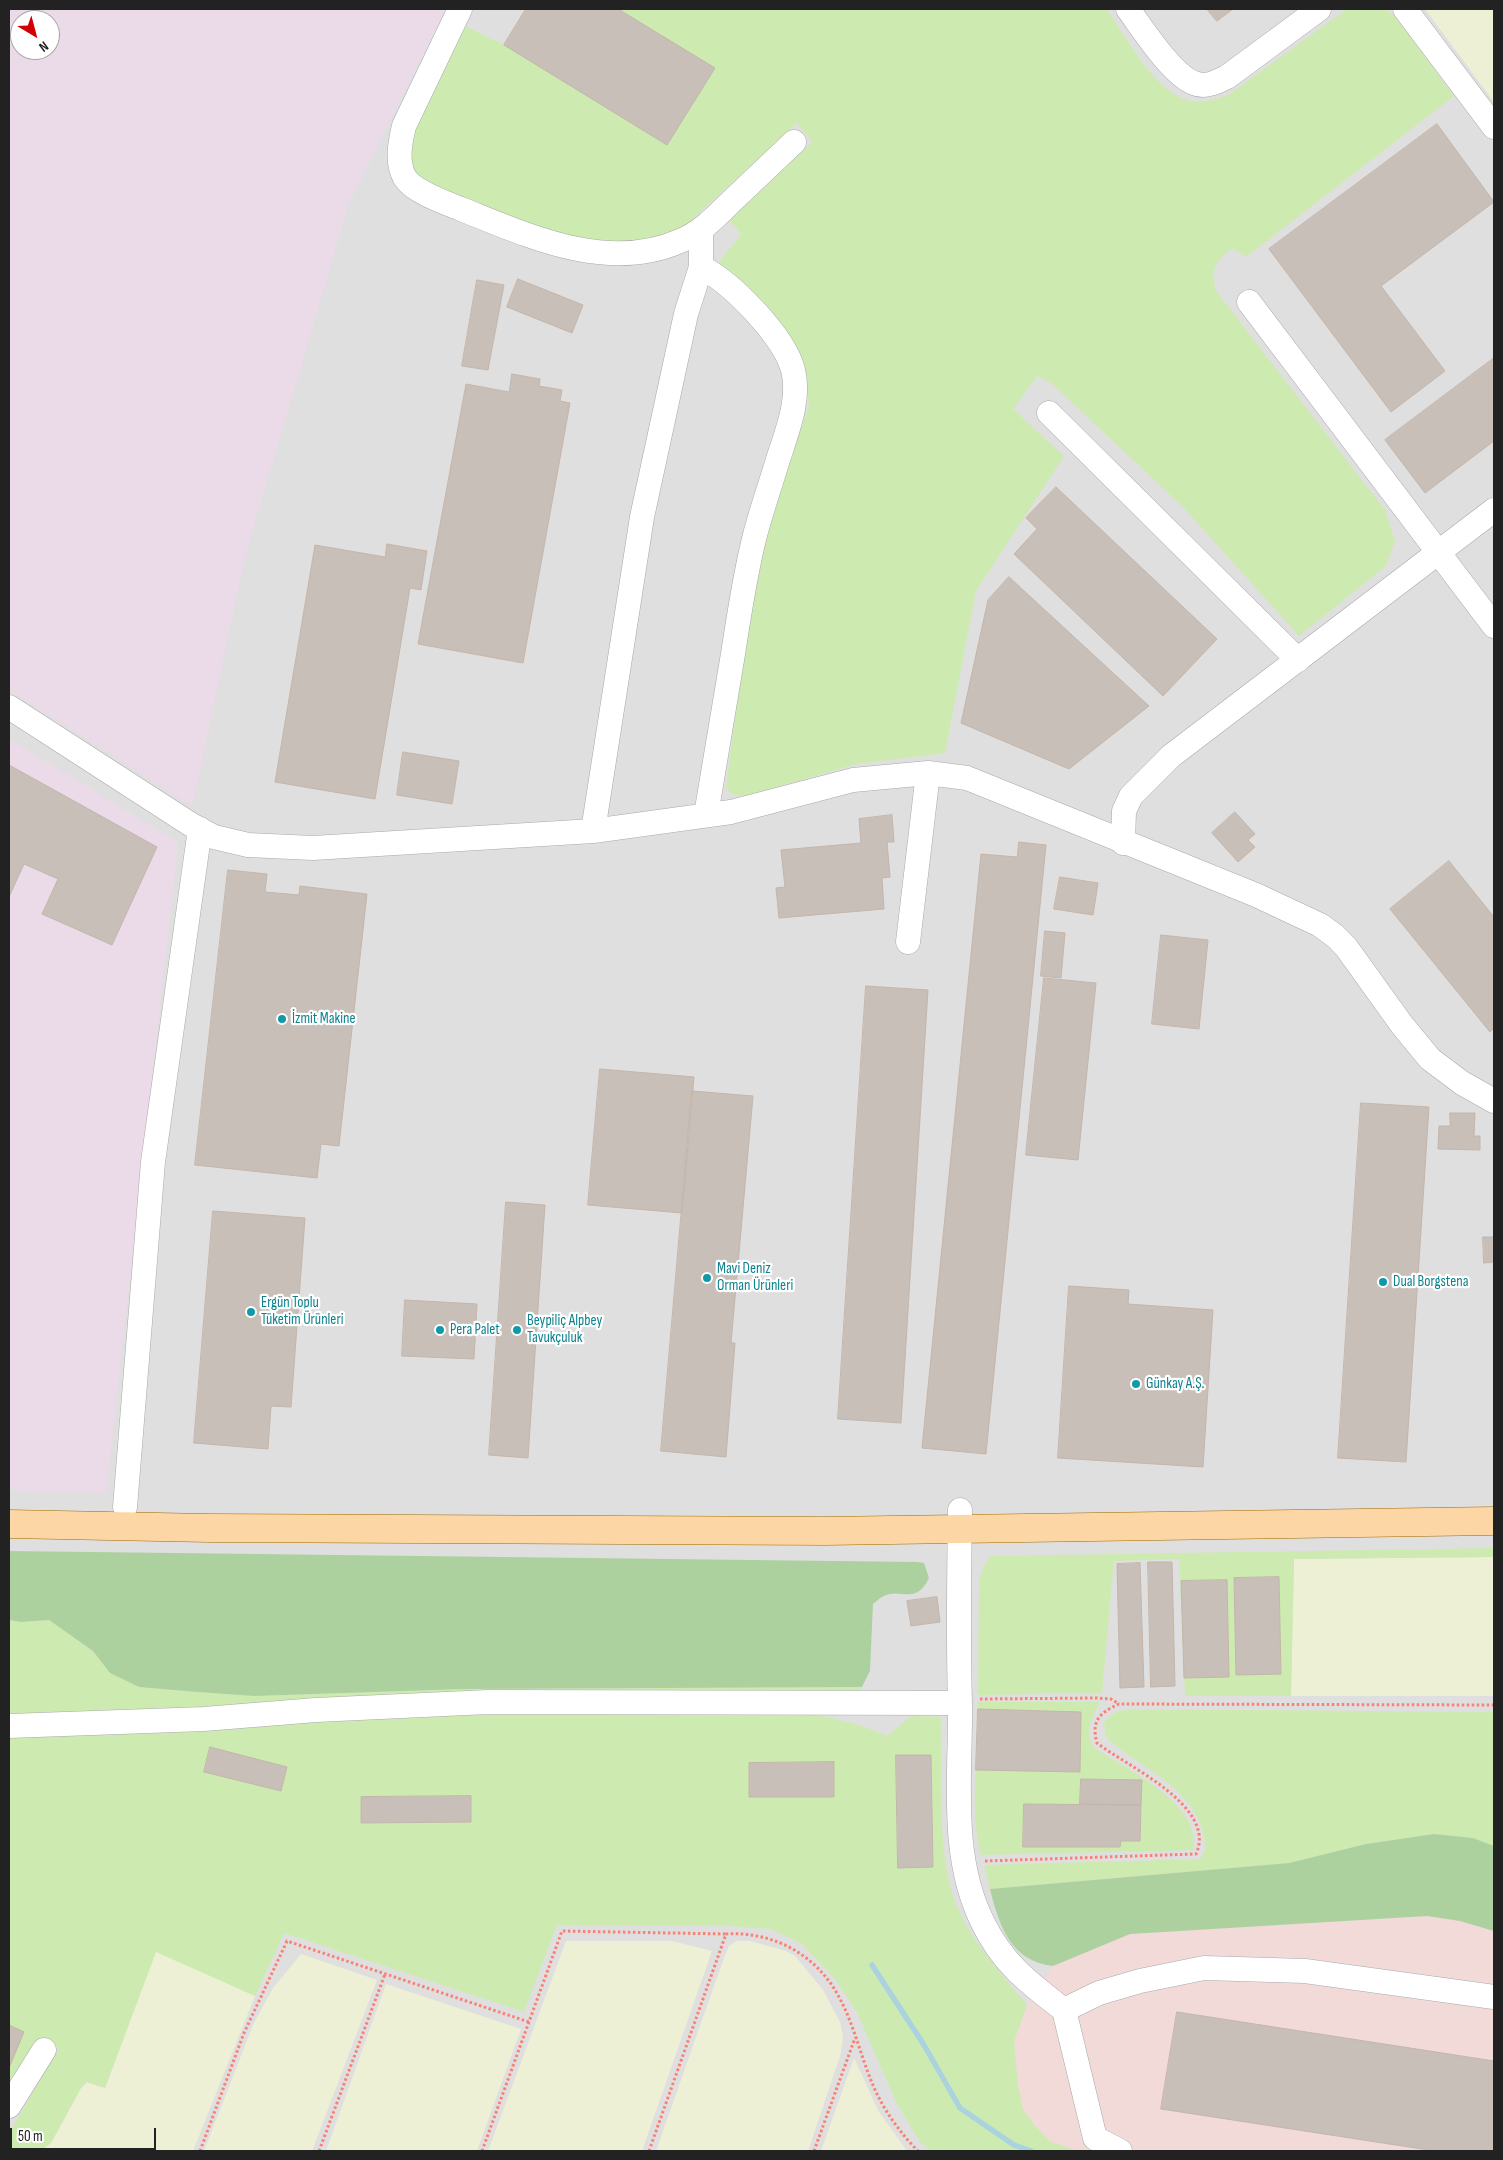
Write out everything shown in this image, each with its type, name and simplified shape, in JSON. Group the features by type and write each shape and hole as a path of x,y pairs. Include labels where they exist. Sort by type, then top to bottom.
{"main road":[{"path":"9,1524 218,1528 825,1532 960,1519 1494,1502"},
{"path":"9,1504 125,1507 825,1513 960,1519 1494,1521"}],"street":[{"path":"460,9 404,126 400,144 400,160 406,180 436,198 541,241 570,249 616,253 644,251 679,242 701,230 794,142"},
{"path":"1128,9 1178,73 1194,84 1212,84 1227,77 1319,9"},
{"path":"1405,9 1494,127"},
{"path":"593,831 642,517 686,314 701,267 701,230"},
{"path":"701,267 716,275 730,287 774,334 788,356 795,384 793,409 755,536 738,622 706,815"},
{"path":"1249,302 1494,626"},
{"path":"1049,413 1298,660"},
{"path":"1123,843 1124,811 1131,796 1171,756 1494,510"},
{"path":"9,707 200,829 214,837 248,845 314,848 593,831 731,812 853,780 928,773 967,778 1123,843 1256,895 1299,914 1335,936 1424,1052 1462,1083 1494,1101"},
{"path":"908,942 928,773"},
{"path":"125,1507 153,1162 200,829"},
{"path":"960,1519 959,1804 964,1862 970,1888 982,1922 1002,1955 1019,1975 1064,2010 1095,2138 1120,2151"},
{"path":"9,1726 204,1719 316,1710 488,1702 960,1701"},
{"path":"1064,2010 1099,1993 1140,1981 1204,1968 1305,1971 1494,1997"},
{"path":"9,2106 44,2050"}],"path":[{"path":"960,1701 1096,1698 1111,1699 1119,1704"},
{"path":"964,1862 1196,1854 1200,1847 1198,1834 1193,1819 1181,1803 1167,1789 1097,1743 1094,1731 1097,1718 1108,1708 1119,1704 1494,1705"},
{"path":"482,2151 562,1931 743,1933 779,1941 798,1951 839,1996 878,2097 893,2121 914,2149 918,2151"},
{"path":"649,2151 726,1934"},
{"path":"200,2151 244,2033 287,1941 529,2022"},
{"path":"319,2151 385,1974"},
{"path":"814,2151 855,2037"}],"shaded area":[{"path":"9,9 1494,9 1494,2151 9,2151"},
{"path":"9,9 446,9 349,203 245,556 192,806 9,690"},
{"path":"9,739 178,842 106,1493 9,1490"},
{"path":"1427,1916 1460,1921 1494,1931 1494,2151 1079,2151 1051,2142 1035,2126 1023,2109 1018,2086 1014,2041 1027,2005 1053,1966 1130,1934"}],"green space":[{"path":"618,9 1107,9 1133,49 1154,76 1165,88 1177,96 1190,101 1209,100 1228,95 1347,9 1383,9 1393,14 1454,96 1246,257 1232,248 1221,258 1214,271 1216,291 1385,510 1395,541 1386,566 1299,636 1183,507 1050,382 1037,376 1013,409 1064,456 976,591 945,753 856,764 746,796 733,795 726,788 754,570 809,405 802,360 755,297 719,262 741,234 729,220 812,142 797,123 684,227 647,241 601,245 542,235 409,174 408,126 459,23 504,45 667,145 715,68"},
{"path":"1425,9 1494,9 1494,102"},
{"path":"1494,1548 1494,1557 1294,1559 1291,1696 1185,1696 1179,1559 1114,1561 1102,1693 978,1695 979,1580 990,1556"},
{"path":"9,1551 917,1562 924,1563 929,1578 924,1587 918,1592 913,1594 889,1594 873,1604 870,1671 862,1687 464,1689 254,1696 139,1687 110,1673 93,1651 49,1620 21,1622 9,1620"},
{"path":"1494,1557 1494,1696 1291,1696 1294,1559"},
{"path":"9,1620 21,1622 49,1620 93,1651 110,1673 139,1687 254,1696 464,1689 862,1687 862,1697 9,1723"},
{"path":"978,1702 1100,1702 1090,1726 1089,1732 1092,1743 1096,1749 1143,1778 1175,1804 1187,1818 1193,1834 1193,1850 981,1855 975,1818"},
{"path":"1129,1709 1494,1712 1494,1846 1472,1838 1434,1834 1366,1844 1289,1863 990,1889 984,1865 1200,1859 1204,1851 1205,1840 1199,1820 1190,1805 1164,1780 1106,1737 1104,1722 1109,1716"},
{"path":"507,1710 801,1713 845,1721 887,1736 911,1716 941,1717 943,1834 945,1857 954,1899 968,1928 996,1968 1027,2005 1014,2041 1018,2086 1023,2109 1035,2126 1051,2142 1079,2151 931,2151 920,2142 897,2104 857,2012 834,1978 802,1944 771,1929 728,1926 557,1925 524,2012 284,1933 255,1996 156,1952 105,2088 86,2082 51,2143 40,2151 9,2151 9,2133 59,2048 34,2042 9,2091 9,1732"},
{"path":"1434,1834 1473,1838 1494,1846 1494,1931 1460,1921 1427,1916 1130,1934 1053,1966 1038,1963 1026,1957 1017,1949 1003,1928 990,1889 1289,1863 1366,1844"},
{"path":"566,1941 672,1941 712,1951 642,2151 488,2151"},
{"path":"737,1941 750,1941 786,1951 795,1956 823,1990 840,2022 843,2036 841,2053 808,2151 656,2151 725,1955 729,1946"},
{"path":"156,1951 255,1996 193,2151 40,2151 51,2143 81,2088 87,2082 105,2088"},
{"path":"301,1954 377,1980 312,2151 204,2151 253,2025 273,1988"},
{"path":"386,1984 521,2029 477,2151 326,2151"},
{"path":"854,2058 879,2112 907,2151 821,2151"}],"building":[{"path":"526,9 618,9 715,68 667,145 504,45"},
{"path":"1207,9 1233,9 1217,21"},
{"path":"1437,124 1494,202 1381,286 1445,371 1391,412 1269,249"},
{"path":"518,279 583,305 572,333 507,307"},
{"path":"477,280 504,285 488,370 462,366"},
{"path":"1494,358 1494,441 1425,493 1385,440"},
{"path":"512,374 540,379 539,386 562,390 560,401 570,403 523,663 418,644 466,384 509,392"},
{"path":"1056,487 1217,639 1163,696 1014,554 1037,529 1026,518"},
{"path":"387,544 427,551 421,590 410,588 375,799 275,782 315,545 385,557"},
{"path":"1009,577 1149,706 1069,769 961,723 988,600"},
{"path":"403,752 459,761 452,804 397,795"},
{"path":"9,765 157,847 112,945 42,914 58,879 24,864 9,897"},
{"path":"1235,812 1255,834 1248,840 1255,847 1238,862 1212,833"},
{"path":"892,815 894,842 887,842 890,877 882,878 884,909 779,918 776,888 785,887 781,850 861,843 859,819"},
{"path":"1019,842 1046,845 986,1454 922,1448 981,854 1017,857"},
{"path":"1449,861 1494,917 1494,1028 1490,1032 1390,909"},
{"name":"İzmit Makine","path":"228,870 267,874 265,892 299,895 300,886 367,894 339,1146 321,1144 317,1178 195,1165"},
{"path":"1060,877 1098,883 1093,915 1054,909"},
{"path":"1045,931 1065,933 1061,978 1041,976"},
{"path":"1161,935 1208,940 1199,1029 1152,1024"},
{"path":"1044,978 1096,983 1078,1160 1026,1155"},
{"path":"866,986 928,990 901,1423 838,1419"},
{"path":"600,1069 694,1077 682,1213 588,1205"},
{"name":"Mavi Deniz Orman Ürünleri","path":"692,1091 753,1096 731,1343 735,1343 726,1457 661,1451"},
{"name":"Dual Borgstena","path":"1361,1103 1429,1107 1406,1462 1338,1458"},
{"path":"1450,1113 1475,1113 1474,1136 1480,1136 1480,1150 1438,1149 1439,1126 1450,1126"},
{"name":"Beypiliç Alpbey Tavukçuluk","path":"506,1202 545,1205 528,1458 489,1455"},
{"name":"Ergün Toplu Tüketim Ürünleri","path":"213,1211 305,1218 291,1407 271,1406 268,1449 194,1443"},
{"path":"1483,1237 1494,1237 1494,1262 1484,1263"},
{"name":"Günkay A.Ş.","path":"1069,1286 1129,1290 1128,1304 1213,1310 1203,1467 1058,1458"},
{"name":"Pera Palet","path":"405,1300 477,1304 474,1359 402,1356"},
{"path":"1148,1562 1172,1562 1175,1686 1151,1687"},
{"path":"1140,1563 1144,1687 1120,1688 1117,1564"},
{"path":"1279,1577 1281,1674 1236,1675 1234,1578"},
{"path":"1227,1580 1229,1677 1184,1678 1181,1581"},
{"path":"937,1597 940,1622 911,1626 907,1601"},
{"path":"978,1709 1081,1712 1080,1772 976,1770"},
{"path":"210,1747 287,1767 281,1791 204,1772"},
{"path":"896,1755 931,1755 933,1867 898,1868"},
{"path":"834,1762 834,1797 749,1797 749,1763"},
{"path":"1081,1779 1142,1780 1141,1805 1080,1804"},
{"path":"471,1796 471,1822 361,1823 361,1797"},
{"path":"1024,1804 1141,1805 1140,1841 1121,1841 1120,1847 1023,1847"},
{"path":"1177,2012 1494,2061 1494,2151 1435,2151 1161,2109"},
{"path":"9,2025 24,2032 9,2068"}],"waterway":[{"path":"872,1965 924,2045 960,2108 1014,2145 1031,2151"}],"place":[{"name":"İzmit Makine","path":"282,1019"},
{"name":"Mavi Deniz Orman Ürünleri","path":"707,1278"},
{"name":"Dual Borgstena","path":"1383,1282"},
{"name":"Ergün Toplu Tüketim Ürünleri","path":"251,1312"},
{"name":"Pera Palet","path":"440,1330"},
{"name":"Beypiliç Alpbey Tavukçuluk","path":"517,1330"},
{"name":"Günkay A.Ş.","path":"1136,1384"}]}
